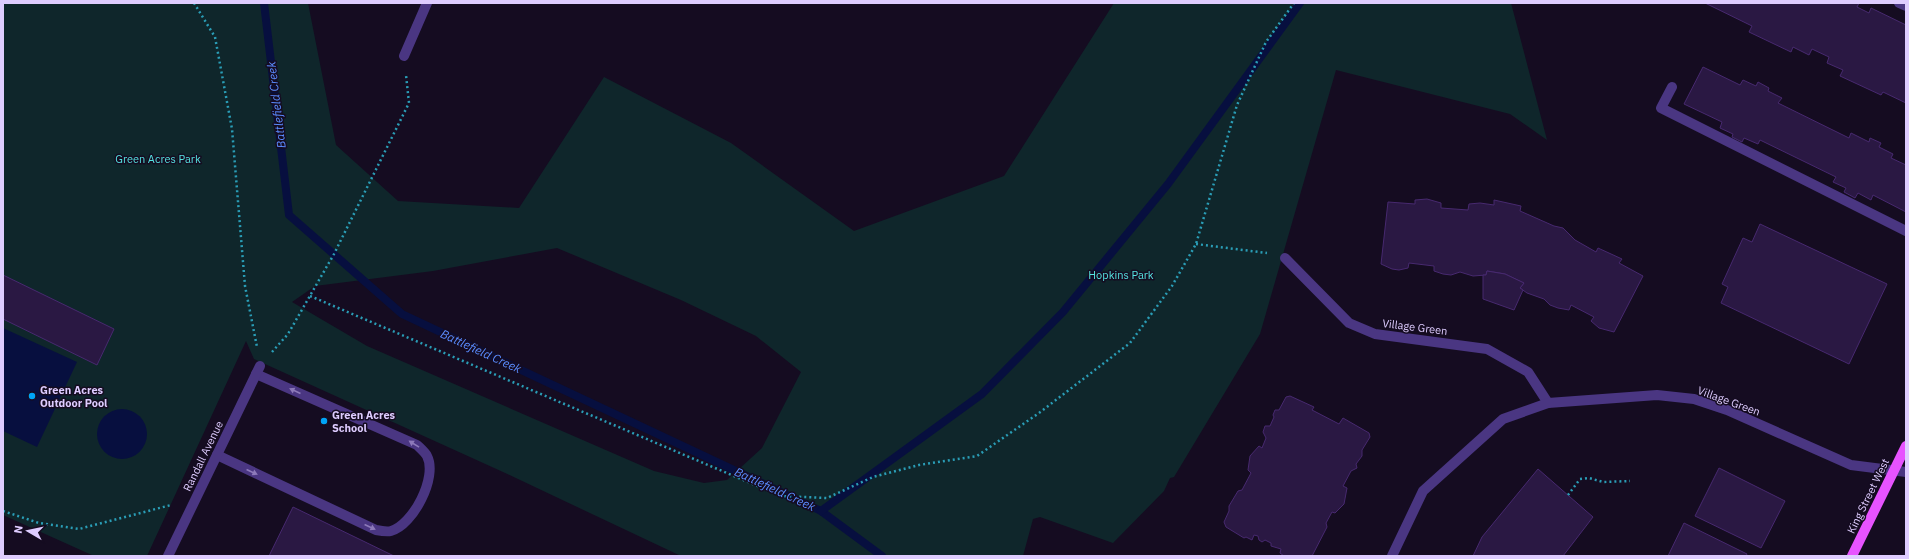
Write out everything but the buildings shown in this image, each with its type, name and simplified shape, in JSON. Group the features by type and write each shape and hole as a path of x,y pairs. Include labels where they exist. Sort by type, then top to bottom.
{"main road":[{"name":"King Street West","path":"1852,556 1906,446"}],"street":[{"path":"404,56 428,3"},
{"path":"1899,3 1906,6"},
{"path":"1672,87 1661,108 1906,231"},
{"name":"Village Green","path":"1285,258 1349,323 1375,334 1487,349 1528,372 1548,403"},
{"name":"Randall Avenue","path":"168,556 258,370"},
{"path":"217,455 376,530 391,531 405,523 416,511 425,492 429,468 427,457 417,445 258,370"},
{"name":"Village Green","path":"1392,556 1423,492 1502,418 1548,403 1657,395 1694,399 1727,410 1851,465 1906,472"}],"path":[{"path":"194,3 215,37 231,121 245,286 258,370"},
{"path":"310,296 781,496 827,498 873,477 919,465 977,456 1039,413 1130,344 1172,286 1196,244 1237,105 1266,42 1294,3"},
{"path":"258,370 288,334 310,296 337,248 409,103 404,56"},
{"path":"1196,244 1260,250 1285,258"},
{"path":"1568,495 1580,479 1589,478 1603,482 1630,481"},
{"path":"3,511 39,523 79,529 196,498"}],"green space":[{"path":"3,3 308,3 336,145 398,201 519,208 604,77 731,143 854,231 1004,176 1114,3 1511,3 1547,140 1510,114 1336,70 1260,334 1174,477 1170,478 1164,491 1113,543 1040,517 1033,519 1023,556 681,556 503,472 254,359 246,341 147,556 94,556 3,515","holes":["557,248 681,300 756,336 801,372 762,448 727,480 704,483 654,471 367,346 292,302 315,286 433,271"]}],"shaded area":[{"name":"Green Acres Outdoor Pool","path":"3,328 77,362 37,447 3,431"},
{"path":"117,409 127,409 140,416 147,429 147,439 140,452 127,459 117,459 108,455 101,448 97,439 97,429 101,420 108,413"}],"waterway":[{"name":"Battlefield Creek","path":"264,3 289,215 402,314 821,511 882,556"},
{"path":"821,511 982,394 1063,312 1168,184 1300,3"}],"place":[{"name":"Green Acres Outdoor Pool","path":"32,396"},
{"name":"Green Acres School","path":"324,421"}],"park label":[{"name":"Green Acres Park","path":"158,159"},
{"name":"Hopkins Park","path":"1121,275"}]}
